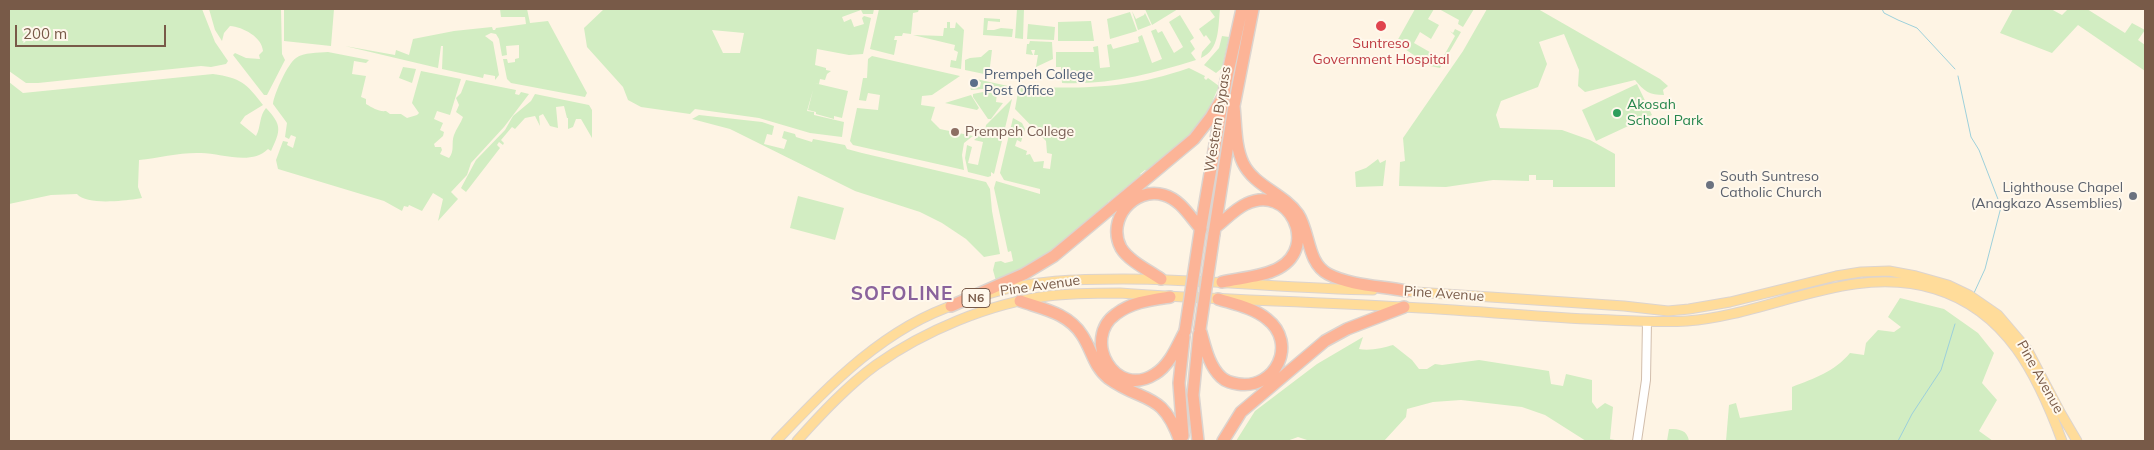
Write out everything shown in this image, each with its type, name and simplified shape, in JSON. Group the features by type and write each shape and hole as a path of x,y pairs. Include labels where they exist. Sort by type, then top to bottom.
{"highway":[{"name":"Western Bypass","path":"1184,441 1181,426 1179,383 1185,331 1200,230 1224,95 1242,9"},
{"name":"Western Bypass","path":"1198,441 1193,395 1200,329 1234,106 1254,9"},
{"path":"951,306 1024,274 1054,256 1194,139 1211,117 1224,95"},
{"path":"1234,106 1238,146 1243,163 1255,179 1289,202 1299,215 1306,227 1314,260 1320,268 1327,274 1343,280 1406,291"},
{"path":"1161,279 1132,259 1121,247 1117,229 1119,216 1124,209 1132,201 1143,195 1164,195 1178,203 1200,230"},
{"name":"N6","path":"1215,231 1247,203 1260,200 1273,201 1284,206 1297,226 1296,248 1290,260 1280,268 1264,274 1222,282"},
{"path":"1170,297 1136,303 1114,314 1108,321 1102,338 1101,350 1105,360 1120,377 1137,380 1146,378 1154,375 1166,364 1185,331"},
{"path":"1200,329 1212,366 1223,379 1231,383 1252,385 1265,380 1276,370 1280,362 1282,346 1276,327 1267,318 1253,310 1218,298"},
{"path":"1020,301 1058,314 1071,322 1082,336 1096,365 1107,377 1149,398 1163,408 1175,426 1180,441"},
{"path":"1223,441 1241,412 1325,341 1347,329 1404,307"}],"main road":[{"name":"Pine Avenue","path":"776,441 857,361 910,325 951,306 997,291 1042,282 1081,279 1161,279 1335,290 1406,291 1624,306 1668,311 1689,310 1730,302 1836,276 1861,272 1889,271 1948,285 1987,306 2003,320 2027,349 2060,412 2078,441"},
{"path":"1020,301 1077,293 1404,307 1502,314 1688,320 1717,316 1837,287 1868,282 1894,282 1934,288 1978,309 2016,346 2036,382 2062,441"},
{"name":"N6","path":"797,441 856,382 876,365 902,348 951,323 1020,301"}],"street":[{"path":"1637,441 1645,388 1646,320"}],"green space":[{"path":"9,9 202,9 215,42 228,61 226,64 211,67 201,66 26,83 9,71"},
{"path":"209,9 281,9 282,54 285,60 267,95 264,95 233,55 235,53 246,58 260,59 259,55 263,51 259,41 246,31 230,26 224,33 222,41 215,30"},
{"path":"284,9 334,9 331,46 284,41"},
{"path":"500,9 527,9 530,23 548,21 587,93 585,97 511,83 507,79 503,59 507,59 508,63 515,62 515,59 519,58 519,45 506,46 507,55 502,56 499,39 496,34 491,33 485,36 493,42 499,75 495,80 495,76 484,74 483,78 442,69 443,46 441,46 438,68 345,46 395,55 396,50 409,55 413,39 454,31 492,27 495,30 496,28 526,24 525,17 501,17"},
{"path":"604,9 874,9 873,14 863,14 861,10 842,17 844,22 851,19 854,27 864,24 862,18 864,16 871,18 863,54 849,55 817,49 815,65 831,71 827,74 825,80 820,79 819,84 814,83 848,91 842,118 834,116 834,119 816,114 816,112 808,110 813,90 807,111 814,112 814,115 844,122 842,137 810,133 759,118 695,109 690,114 641,107 628,100 623,87 587,47 584,28","holes":["712,30 744,33 740,53 723,53"]},
{"path":"879,9 919,9 918,12 913,13 911,34 903,33 902,36 895,36 894,40 897,40 894,55 870,49"},
{"path":"1017,9 1024,9 1023,39 1015,38"},
{"path":"1145,9 1178,9 1152,25"},
{"path":"1209,9 1220,9 1217,37 1212,49 1201,58 1202,52 1211,42 1206,35 1204,37 1199,29 1215,17"},
{"path":"1415,9 1434,9 1428,19 1439,25 1431,39 1420,32 1414,43 1442,59 1455,36 1450,31 1453,33 1455,29 1461,32 1440,68 1430,66 1396,43"},
{"path":"1439,9 1474,9 1463,27 1458,24 1459,20"},
{"path":"1487,9 1538,9 1660,79 1668,86 1663,90 1664,95 1647,92 1635,80 1585,92 1578,86 1579,70 1564,34 1539,42 1547,64 1538,87 1501,101 1496,115 1500,128 1562,130 1590,140 1615,154 1615,187 1553,187 1553,180 1536,180 1536,175 1529,175 1529,181 1493,180 1446,187 1399,186 1400,162 1405,161 1403,138 1463,51"},
{"path":"2013,9 2051,9 2062,15 2068,9 2087,9 2125,33 2132,23 2145,30 2138,40 2145,45 2145,71 2078,25 2052,53 2000,33"},
{"path":"1132,11 1136,19 1145,13 1151,25 1138,30"},
{"path":"1130,12 1137,31 1110,39 1107,19"},
{"path":"1180,15 1194,38 1190,41 1195,49 1191,53 1196,60 1130,78 1062,83 1061,67 1056,67 1056,52 1094,52 1093,47 1098,46 1100,68 1110,67 1107,45 1111,44 1113,49 1139,42 1138,37 1142,35 1152,63 1162,59 1151,31 1156,29 1158,33 1162,31 1174,53 1183,47 1169,22"},
{"path":"984,18 1000,19 1000,22 988,21 987,30 1013,29 1012,37 983,35"},
{"path":"1091,21 1094,41 1058,41 1058,22"},
{"path":"947,22 950,22 950,28 955,28 956,22 964,30 961,69 950,67 951,60 956,61 958,52 954,50 955,45 913,35 943,36 944,28 947,28"},
{"path":"1028,24 1055,27 1054,40 1027,39"},
{"path":"1222,36 1229,37 1222,68 1216,73 1204,65 1219,48"},
{"path":"1030,41 1052,42 1053,59 1036,67 1038,55 1034,55 1035,50 1031,50 1033,55 1026,54 1027,44"},
{"path":"989,50 992,50 989,75 965,70 965,60 981,57"},
{"path":"328,52 369,60 366,63 354,61 352,74 366,76 361,97 366,99 366,104 376,109 390,114 401,114 407,118 419,113 412,103 421,71 461,79 450,115 437,111 434,119 443,123 440,130 444,132 443,136 434,144 435,147 441,147 440,154 449,158 452,153 454,135 463,117 456,112 459,105 456,98 461,93 466,80 516,90 515,94 519,95 521,92 529,94 504,127 471,163 467,175 451,192 458,199 438,221 443,199 433,193 422,211 409,205 408,207 404,206 402,211 384,201 278,169 276,160 283,141 288,142 287,145 293,148 296,137 291,135 289,139 285,137 287,123 273,104 279,86 285,72 296,58 307,54"},
{"path":"872,56 960,76 932,95 922,96 921,105 935,107 931,120 940,129 973,136 964,143 962,155 964,170 853,145 850,141 857,108 878,110 880,95 868,93 866,101 859,100 863,78 867,78 868,59"},
{"path":"403,67 416,69 412,83 399,78"},
{"path":"1189,68 1205,76 1206,80 1208,78 1219,86 1202,125 1148,172 1145,170 1140,174 1123,190 1125,193 1122,195 1119,193 1108,202 1111,205 1045,258 996,281 993,270 995,262 1001,261 1005,263 1013,261 1011,251 1008,252 994,188 996,181 1040,194 1040,189 1004,180 1000,173 1013,118 1022,123 1025,129 1021,142 1017,140 1015,146 1027,151 1026,155 1030,154 1034,162 1044,161 1043,168 1050,169 1052,154 1047,153 1046,141 1015,109 1019,87 1064,88 1124,84"},
{"path":"213,74 230,77 242,83 252,91 263,105 245,116 240,123 256,136 262,114 266,108 275,119 278,133 271,151 268,149 261,154 245,158 193,153 139,160 138,187 142,198 122,201 96,201 88,200 77,194 51,195 9,204 9,82 23,93"},
{"path":"976,79 1011,87 1012,92 992,86 992,88 971,90 970,86 980,87 981,82 976,81"},
{"name":"Akosah School Park","path":"1637,84 1652,115 1596,141 1582,110"},
{"path":"983,92 997,93 996,102 1003,103 991,119 988,119 973,97 973,94"},
{"path":"535,94 589,105 592,110 592,138 581,119 576,119 573,127 568,129 568,118 564,106 556,107 558,128 550,126 543,114 539,116 540,126 535,116 525,118 515,129 512,127 501,140 504,143 503,145 499,142 497,145 500,148 466,192 461,188 476,160 505,130 513,116 531,101"},
{"path":"971,95 979,108 977,110 945,103"},
{"path":"1012,99 994,174 991,172 991,176 988,177 968,172 965,158 967,145 972,147 968,163 978,165 983,142 974,140 985,131 986,125"},
{"path":"699,115 762,122 774,126 772,135 767,134 764,144 784,149 787,140 782,138 784,131 812,142 813,139 845,145 847,149 862,153 986,182 990,189 1000,254 984,257 966,239 942,223 920,212 855,191 730,129 692,119"},
{"path":"1378,159 1380,163 1386,160 1383,186 1356,187 1355,172 1366,168"},
{"path":"798,196 844,208 835,240 790,228"},
{"path":"1900,298 1944,309 1978,333 1994,353 1982,383 1997,400 1979,431 1993,441 1726,441 1729,405 1736,403 1740,418 1792,410 1792,387 1831,370 1850,353 1864,355 1866,343 1878,330 1894,332 1901,327 1888,317"},
{"path":"1363,337 1359,349 1381,348 1393,345 1412,360 1419,369 1427,369 1435,364 1442,365 1479,360 1549,371 1551,384 1563,386 1566,374 1592,380 1592,402 1597,409 1605,403 1613,407 1610,439 1620,441 1586,441 1545,415 1522,407 1461,400 1433,402 1407,409 1406,417 1384,441 1310,441 1298,437 1287,441 1236,441 1255,411 1317,364"},
{"path":"1669,429 1685,432 1689,441 1667,441"}],"waterway":[{"path":"1882,9 1884,13 1917,28 1955,69"},
{"path":"1958,76 1971,137 1979,150 2001,207 1985,269 1974,293"},
{"path":"1898,441 1912,414 1941,370 1955,324"}],"place":[{"name":"Suntreso Government Hospital","path":"1381,26"},
{"name":"Prempeh College Post Office","path":"974,83"},
{"name":"Akosah School Park","path":"1617,113"},
{"name":"Prempeh College","path":"955,132"},
{"name":"South Suntreso Catholic Church","path":"1710,185"},
{"name":"Lighthouse Chapel (Anagkazo Assemblies)","path":"2133,196"}],"district":[{"name":"SOFOLINE","path":"902,294"}]}
